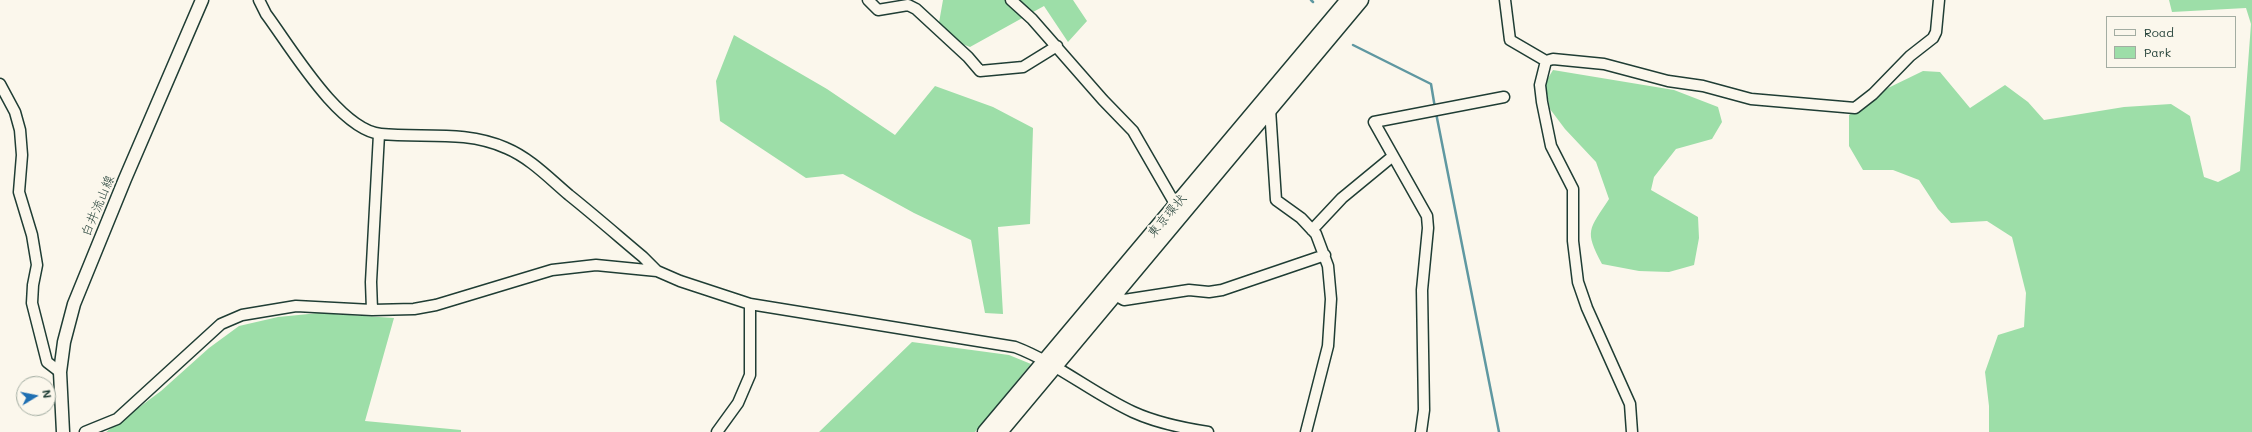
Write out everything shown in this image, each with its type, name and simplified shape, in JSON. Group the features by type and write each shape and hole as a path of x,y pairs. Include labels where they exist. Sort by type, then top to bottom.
{"highway":[{"name":"東京環状","path":"1000,432 1050,363 1179,210 1348,0"},
{"name":"東京環状","path":"985,432 1115,295 1179,210 1270,109 1362,0"}],"main road":[{"name":"白井流山線","path":"63,432 60,372 64,342 74,304 125,179 202,0"}],"street":[{"path":"259,0 266,14 327,98 343,114 379,134 447,135 479,139 507,148 535,165 643,257 657,271"},
{"path":"868,0 878,10 908,6 916,9 968,57 980,71 1023,67 1057,46"},
{"path":"1011,0 1032,19 1103,100 1133,131 1179,210"},
{"path":"1505,0 1510,40 1546,61 1554,59 1604,64 1668,81 1703,86 1750,99 1855,108 1873,94 1910,56 1933,38 1936,32 1939,0"},
{"path":"1546,61 1540,84 1542,102 1551,146 1573,189 1574,241 1578,282 1587,308 1630,404 1632,432"},
{"path":"0,84 15,112 20,130 22,155 19,192 32,235 38,265 33,285 32,303 47,362 60,372"},
{"path":"1421,432 1424,410 1422,290 1428,228 1427,216 1374,122 1504,97"},
{"path":"1270,109 1276,200 1301,218 1312,230 1324,255 1331,299 1328,346 1306,432"},
{"path":"372,310 371,282 379,134"},
{"path":"1312,230 1342,198 1393,156"},
{"path":"1115,295 1124,300 1189,290 1209,292 1222,290 1324,255"},
{"path":"85,432 118,419 221,324 242,315 296,306 372,310 414,310 436,305 552,270 596,265 657,271 680,281 750,304 1015,347 1050,363 1134,413 1159,422 1208,432"},
{"path":"717,432 738,403 750,375 750,304"}],"green space":[{"path":"943,0 1073,0 1087,21 1068,42 1044,6 970,47 937,34"},
{"path":"2169,0 2252,0 2252,432 1989,432 1989,406 1985,372 1998,335 2024,327 2026,293 2012,237 1987,221 1951,223 1938,209 1919,180 1893,170 1863,170 1849,146 1849,115 1888,88 1923,71 1940,72 1970,108 2005,85 2028,102 2044,120 2124,107 2171,104 2190,116 2204,177 2218,182 2240,171 2251,24 2246,8 2172,12"},
{"path":"734,35 827,89 895,135 935,86 993,107 1033,128 1030,224 998,227 1003,314 985,313 971,240 914,213 843,174 806,178 720,121 716,81"},
{"path":"1553,70 1674,90 1718,107 1722,122 1712,139 1676,149 1654,177 1651,190 1698,217 1699,238 1694,265 1669,272 1639,271 1602,264 1593,244 1591,230 1597,217 1609,199 1596,162 1565,129 1550,109 1545,83"},
{"path":"319,313 394,318 365,421 461,430 461,432 106,432 161,391 209,348 239,326 278,317"},
{"path":"912,342 1009,355 1031,364 975,432 819,432"}],"waterway":[{"path":"1353,45 1431,84 1435,108"},
{"path":"1436,113 1499,432"}]}
